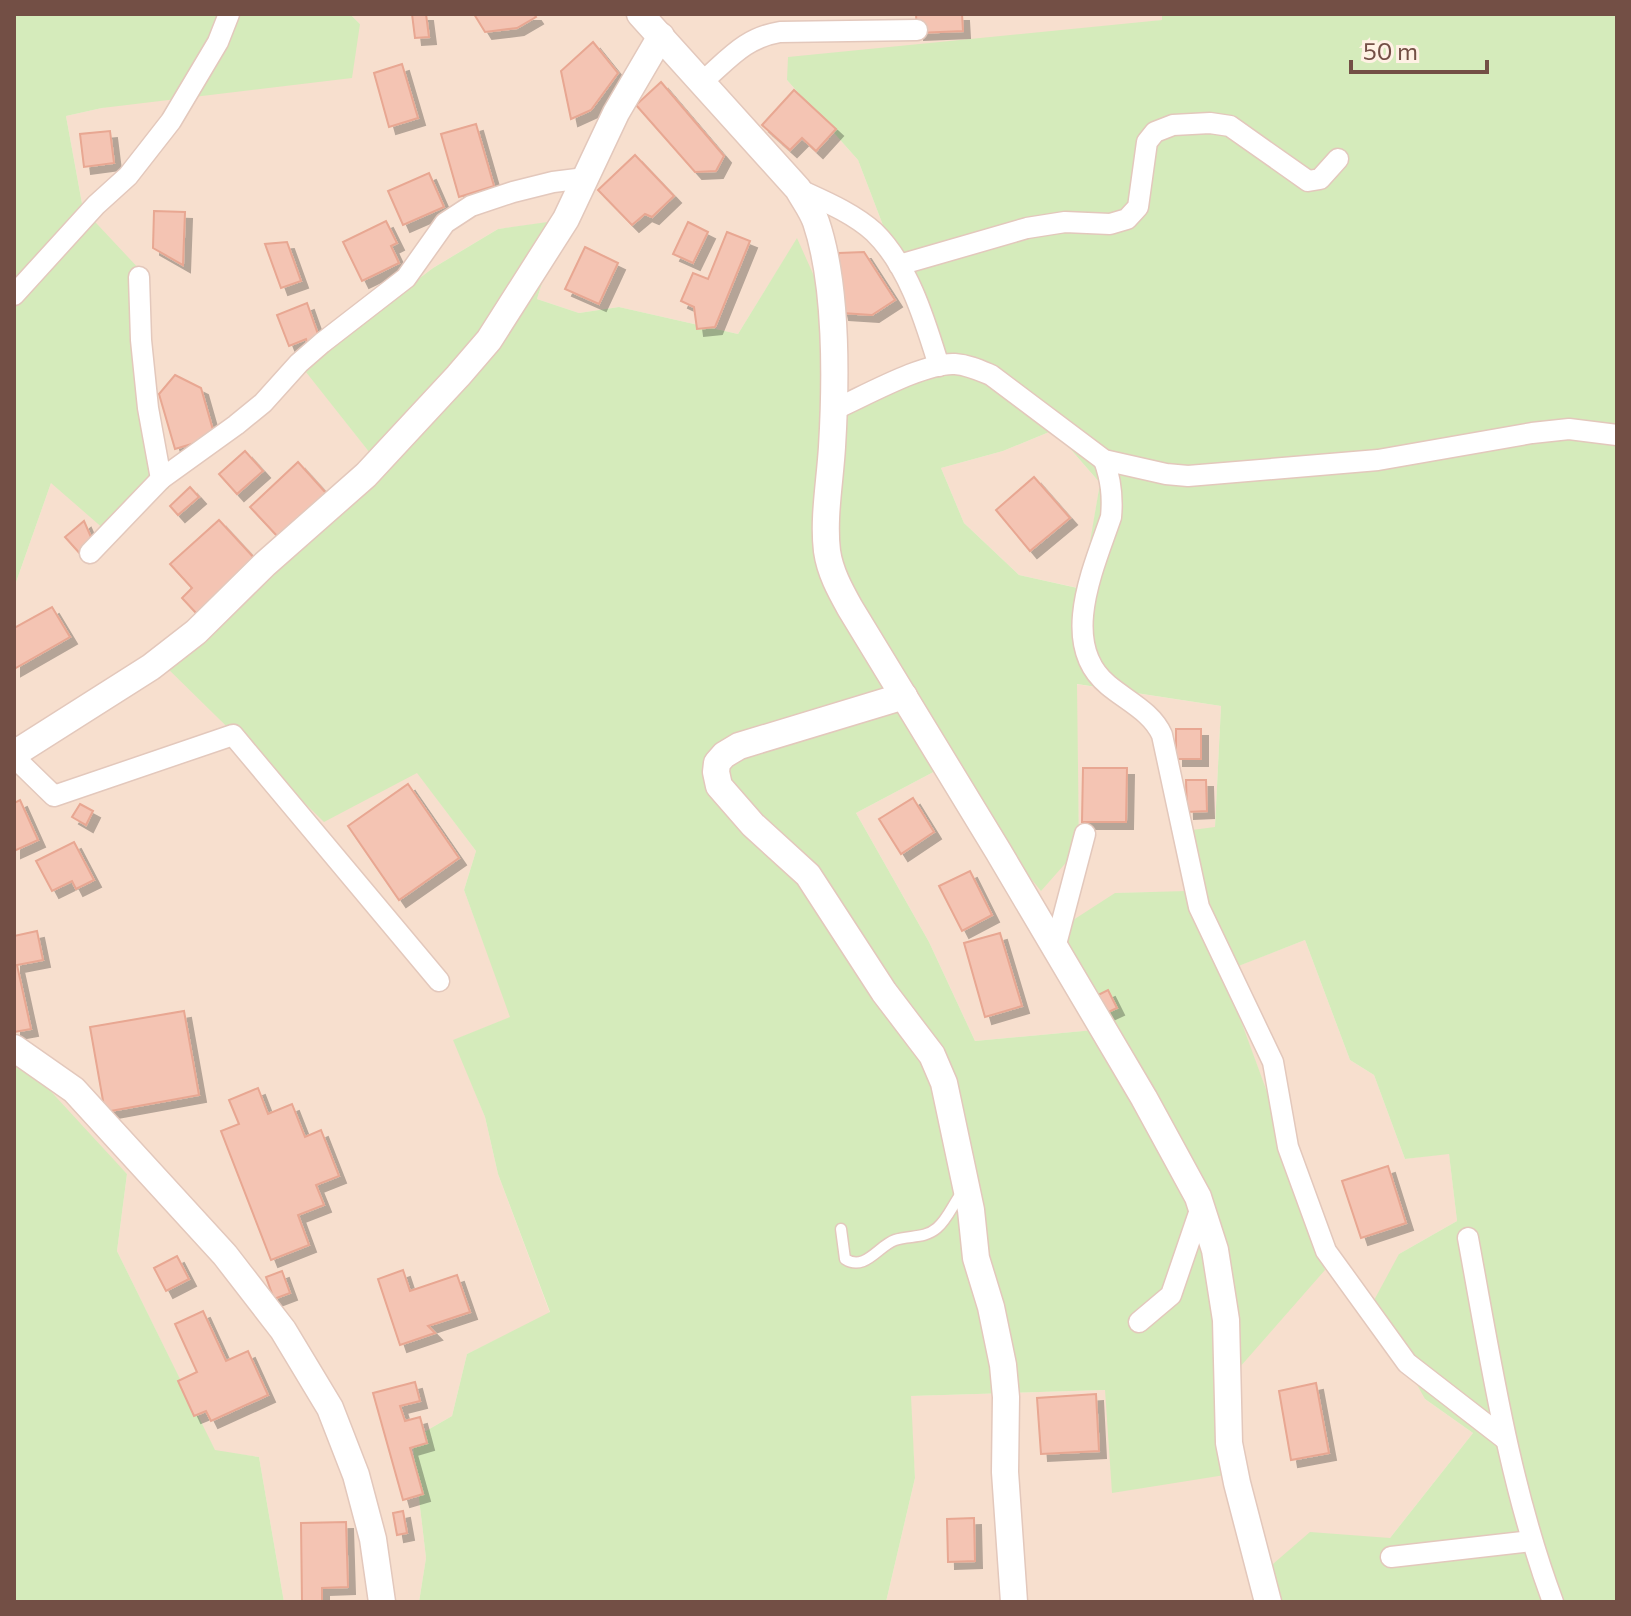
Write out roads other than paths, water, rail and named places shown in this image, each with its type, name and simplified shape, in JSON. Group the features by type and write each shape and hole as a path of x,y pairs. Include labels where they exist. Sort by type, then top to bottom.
{"street":[{"path":"14,295 96,205 128,176 171,121 218,42 229,14"},
{"path":"640,14 798,189 815,218 831,314 833,410 827,529 829,560 850,608 1144,1098 1201,1207 1215,1250 1226,1320 1229,1443 1268,1602"},
{"path":"702,82 760,35 917,30"},
{"path":"439,981 233,735 54,796 14,756 151,667 196,632 265,564 366,475 489,340 566,219 616,113 661,36"},
{"path":"899,265 1027,228 1065,222 1110,224 1127,219 1138,207 1147,142 1155,132 1173,125 1210,123 1230,126 1308,181 1320,179 1338,159"},
{"path":"90,553 161,479 263,403 299,363 406,278 445,223 471,206 513,192 585,178"},
{"path":"798,189 853,217 875,233 899,265 930,335 939,366"},
{"path":"139,277 148,408 161,479"},
{"path":"833,410 939,366 954,364 991,375 1104,460 1188,476 1378,460 1569,429 1617,435"},
{"path":"1104,460 1112,486 1111,517 1085,599 1085,645 1094,670 1105,683 1153,719 1162,735 1199,907 1273,1062 1288,1147 1326,1251 1407,1363 1505,1439"},
{"path":"904,696 739,746 717,763 717,779 733,804 808,875 884,992 932,1055 944,1083 966,1186 976,1258 991,1307 1003,1365 1006,1397 1005,1472 1014,1602"},
{"path":"1055,948 1085,834"},
{"path":"14,1048 74,1090 225,1255 283,1330 330,1408 356,1475 373,1539 382,1602"},
{"path":"1139,1322 1171,1295 1201,1207"},
{"path":"1468,1238 1505,1439 1531,1541 1553,1602"},
{"path":"1391,1557 1531,1541"}],"lane":[{"path":"841,1229 845,1259 855,1263 865,1260 893,1241 915,1238 933,1231 945,1219 966,1186"}]}
